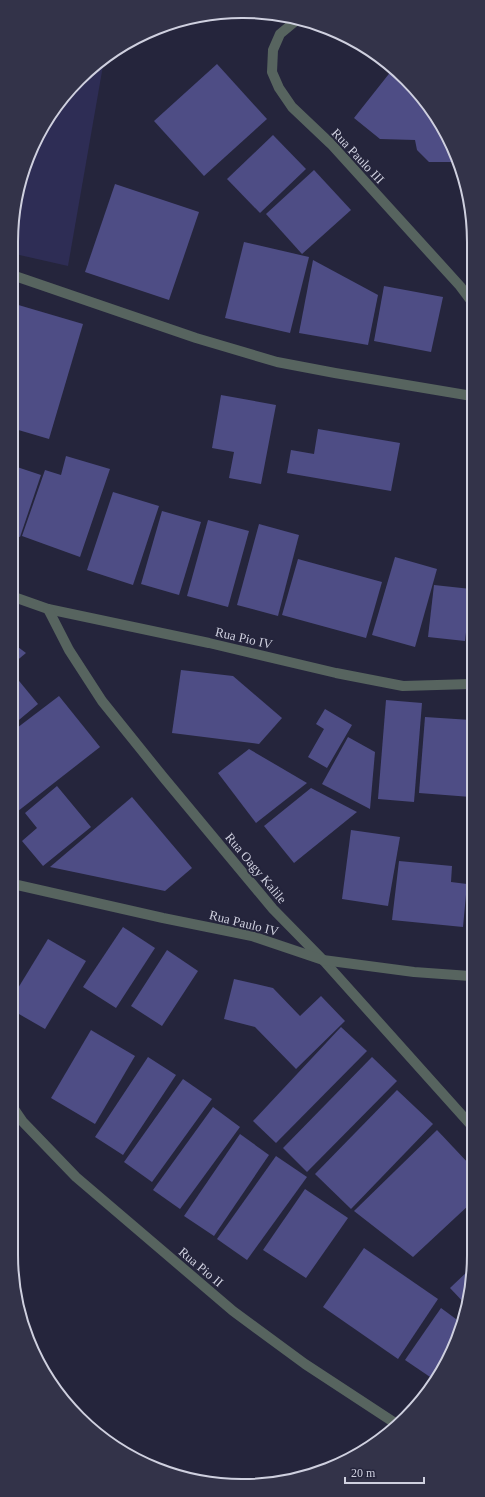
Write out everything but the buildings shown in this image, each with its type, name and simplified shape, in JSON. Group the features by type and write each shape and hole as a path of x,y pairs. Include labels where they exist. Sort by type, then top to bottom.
{"street":[{"name":"Rua Paulo III","path":"292,24 280,34 273,50 272,72 279,88 292,107 330,144 467,295"},
{"path":"18,277 196,338 277,362 335,373 467,393"},
{"name":"Rua Pio IV","path":"18,598 48,609 209,643 336,673 403,686 467,684"},
{"name":"Rua Oagy Kalile","path":"48,609 69,650 102,701 273,909 323,960 467,1121"},
{"name":"Rua Paulo IV","path":"18,885 163,918 252,936 323,960 414,972 467,976"},
{"name":"Rua Pio II","path":"18,1115 23,1122 76,1177 232,1310 305,1364 392,1422"}],"shaded area":[{"path":"103,67 68,266 18,255 18,228 22,199 30,170 48,130 74,94"}]}
